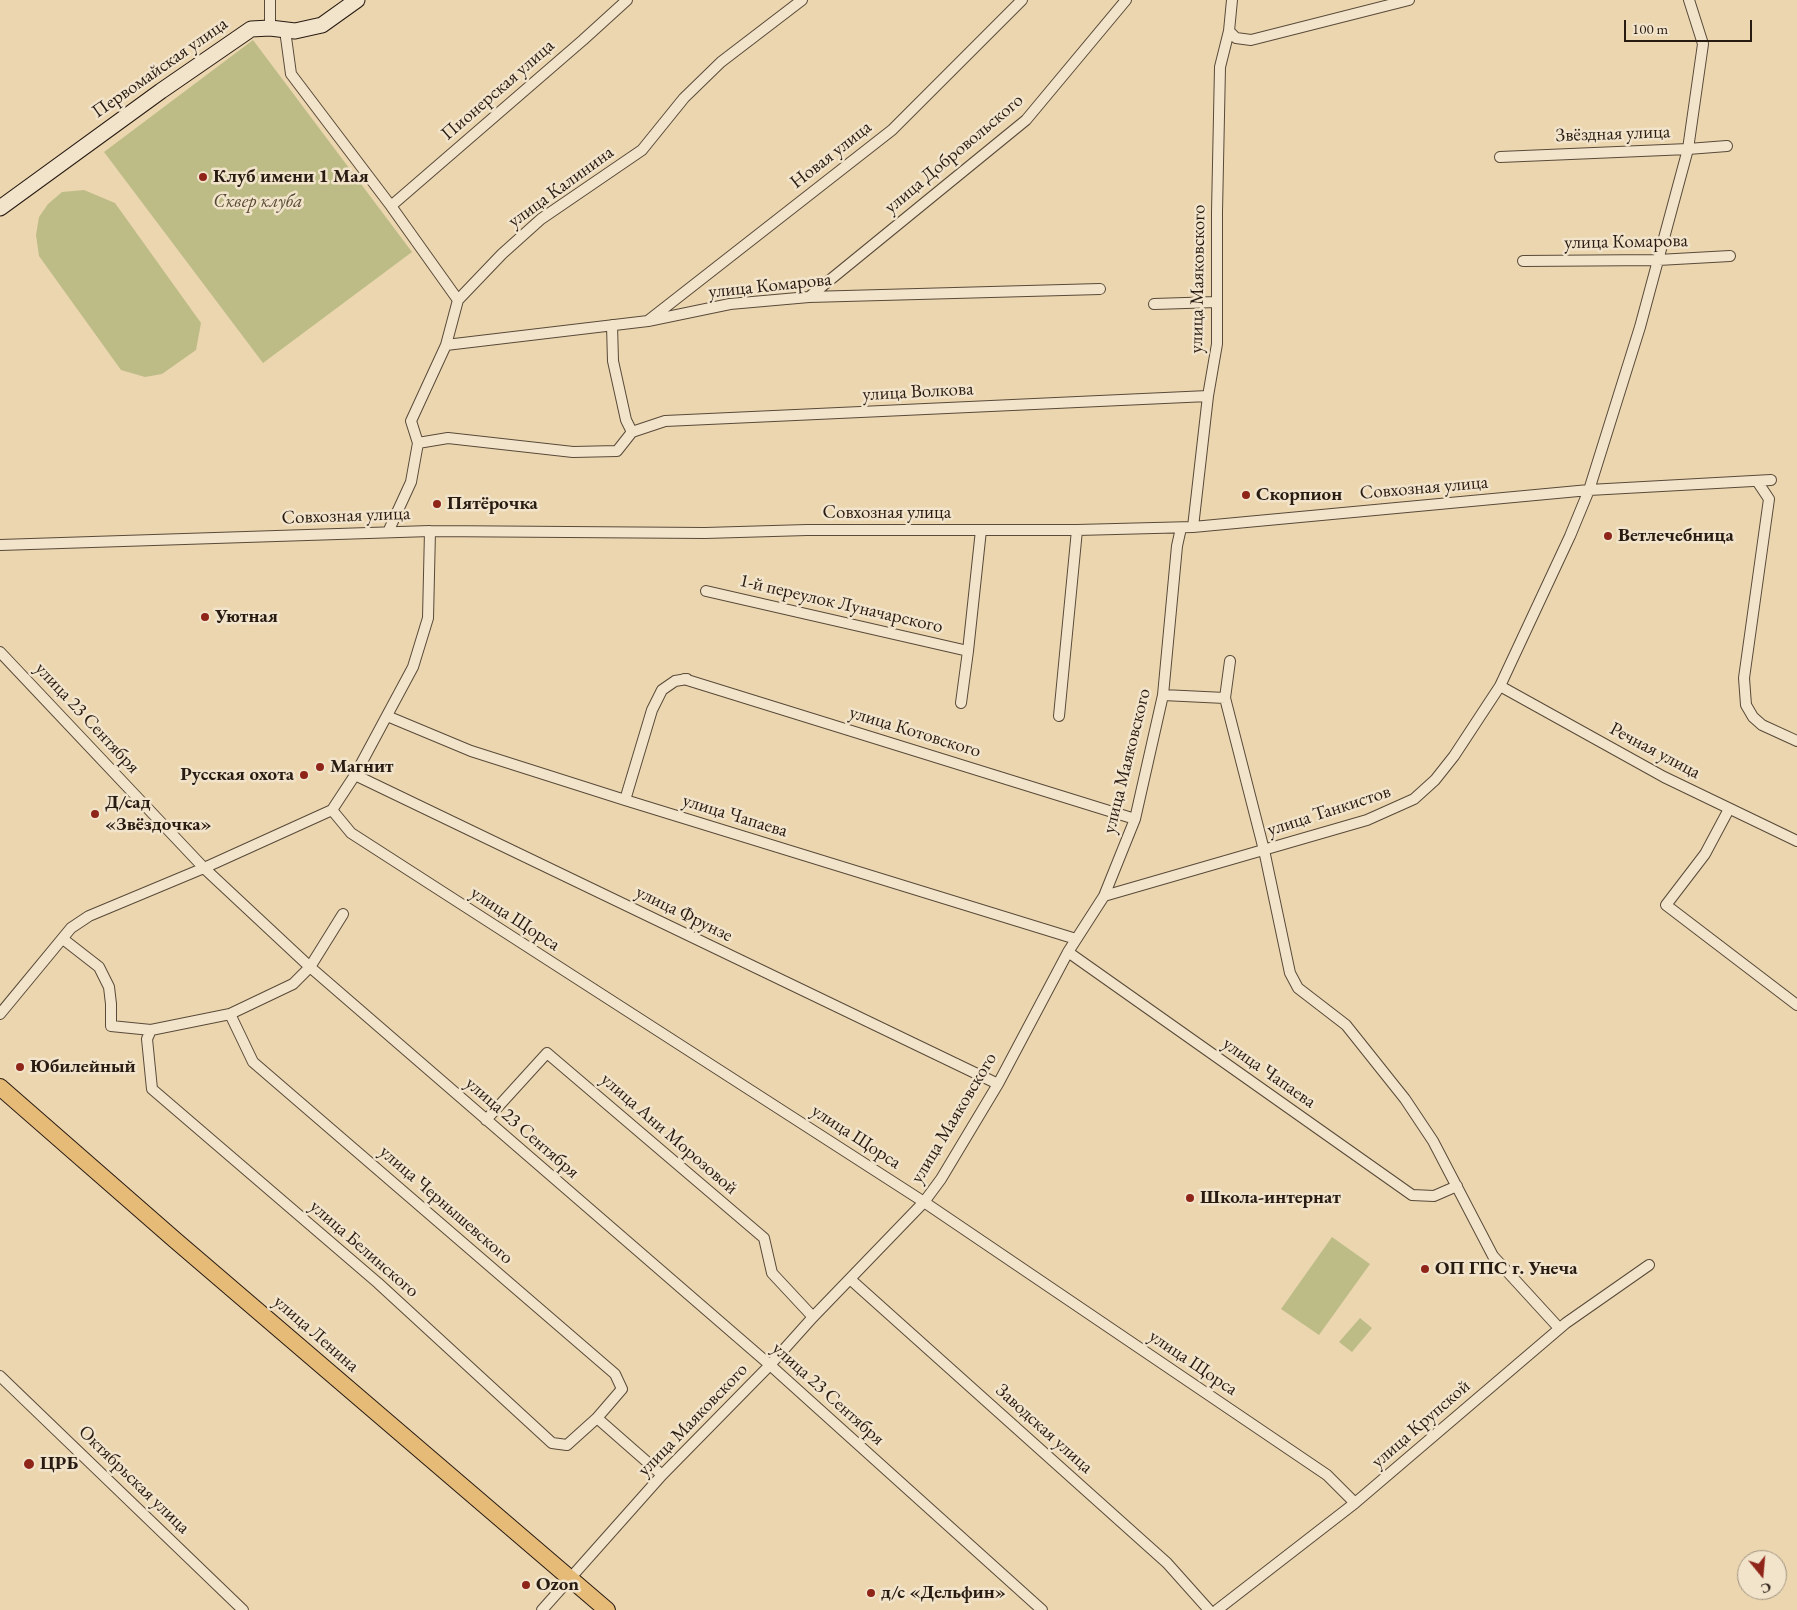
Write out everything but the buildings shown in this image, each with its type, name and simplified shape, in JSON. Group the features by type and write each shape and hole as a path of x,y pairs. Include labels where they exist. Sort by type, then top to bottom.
{"main road":[{"name":"улица Ленина","path":"0,1087 182,1246 607,1610"}],"street":[{"path":"270,0 290,74 391,206 458,300"},
{"name":"Первомайская улица","path":"0,208 160,90 251,29 295,31 322,25 357,0"},
{"name":"Пионерская улица","path":"391,206 627,0"},
{"name":"улица Калинина","path":"388,532 411,482 418,443 411,421 446,346 458,300 502,254 541,219 642,150 684,98 721,62 802,0"},
{"name":"Новая улица","path":"648,321 892,130 1022,0"},
{"name":"улица Добровольского","path":"809,297 1026,120 1126,0"},
{"name":"улица Маяковского","path":"1193,528 1208,396 1218,344 1220,67 1229,31 1232,0"},
{"path":"1229,31 1236,38 1251,40 1409,0"},
{"name":"улица Танкистов","path":"1559,1328 1493,1256 1433,1141 1405,1099 1346,1025 1298,988 1290,973 1264,850 1367,820 1414,799 1435,780 1454,756 1500,686 1570,536 1589,490 1640,327 1688,149 1703,44 1689,0"},
{"name":"Звёздная улица","path":"1500,157 1727,146"},
{"name":"улица Комарова","path":"1523,261 1658,260 1730,256"},
{"name":"улица Комарова","path":"446,346 648,321 730,304 809,297 1100,289"},
{"path":"1154,304 1217,302"},
{"path":"418,443 448,438 573,452 617,451 632,432 626,420 613,361 612,325"},
{"name":"улица Волкова","path":"632,432 665,421 1208,396"},
{"name":"Совхозная улица","path":"0,545 430,531 705,533 807,530 1193,528 1589,490 1771,480"},
{"path":"1757,481 1770,499 1763,534 1744,678 1746,705 1762,725 1797,741"},
{"name":"улица Маяковского","path":"542,1610 662,1475 770,1365 813,1316 924,1202 941,1179 998,1084 1068,952 1104,896 1135,819 1163,695 1181,528"},
{"name":"1-й переулок Луначарского","path":"961,703 981,530"},
{"path":"1060,716 1076,530"},
{"path":"0,1014 71,928 89,916 204,868 332,810 355,775 413,667 428,618 430,531"},
{"name":"1-й переулок Луначарского","path":"706,591 968,651"},
{"name":"улица 23 Сентября","path":"0,652 204,868 310,967 770,1365 1042,1610"},
{"path":"1104,896 1264,850 1225,698 1230,660"},
{"name":"улица Котовского","path":"626,800 652,710 662,690 675,682 686,679 1135,819"},
{"name":"Речная улица","path":"1500,686 1664,777 1797,841"},
{"path":"1163,695 1225,698"},
{"name":"улица Чапаева","path":"387,716 471,751 1076,939"},
{"name":"улица Фрунзе","path":"355,775 998,1084"},
{"path":"1729,809 1705,854 1666,905 1797,1005"},
{"name":"улица Щорса","path":"332,810 351,833 924,1202 1327,1475 1355,1503"},
{"path":"63,939 99,967 109,987 112,1004 111,1026 151,1030 230,1014 293,984 310,967 343,914"},
{"name":"улица Чапаева","path":"1068,952 1412,1195 1434,1196 1457,1186"},
{"name":"улица Чернышевского","path":"230,1014 252,1062 615,1374 622,1389 596,1418"},
{"name":"улица Белинского","path":"151,1030 147,1039 152,1089 378,1283 552,1443 567,1445 596,1418"},
{"name":"улица Ани Морозовой","path":"486,1120 547,1053 764,1238 772,1273 813,1316"},
{"name":"улица Крупской","path":"1217,1610 1355,1503 1559,1328 1649,1264"},
{"name":"Заводская улица","path":"850,1279 1168,1563 1210,1610"},
{"name":"Октябрьская улица","path":"0,1376 243,1610"},
{"path":"596,1418 662,1475"}],"green space":[{"name":"Сквер клуба","path":"253,40 412,252 263,363 104,152"},
{"path":"84,190 115,203 201,323 196,350 162,374 145,377 121,370 39,256 36,235 39,217 48,204 62,192"},
{"path":"1332,1237 1370,1264 1319,1335 1281,1309"},
{"path":"1360,1318 1372,1328 1352,1352 1339,1342"}],"place":[{"name":"Клуб имени 1 Мая","path":"203,177"},
{"name":"Скорпион","path":"1246,495"},
{"name":"Пятёрочка","path":"437,504"},
{"name":"Ветлечебница","path":"1608,536"},
{"name":"Уютная","path":"205,617"},
{"name":"Магнит","path":"320,767"},
{"name":"Русская охота","path":"304,775"},
{"name":"Д/сад «Звёздочка»","path":"95,814"},
{"name":"Юбилейный","path":"20,1067"},
{"name":"Школа-интернат","path":"1190,1198"},
{"name":"ОП ГПС г. Унеча","path":"1425,1269"},
{"name":"ЦРБ","path":"29,1464"},
{"name":"Ozon","path":"526,1585"},
{"name":"д/с «Дельфин»","path":"871,1593"}]}
